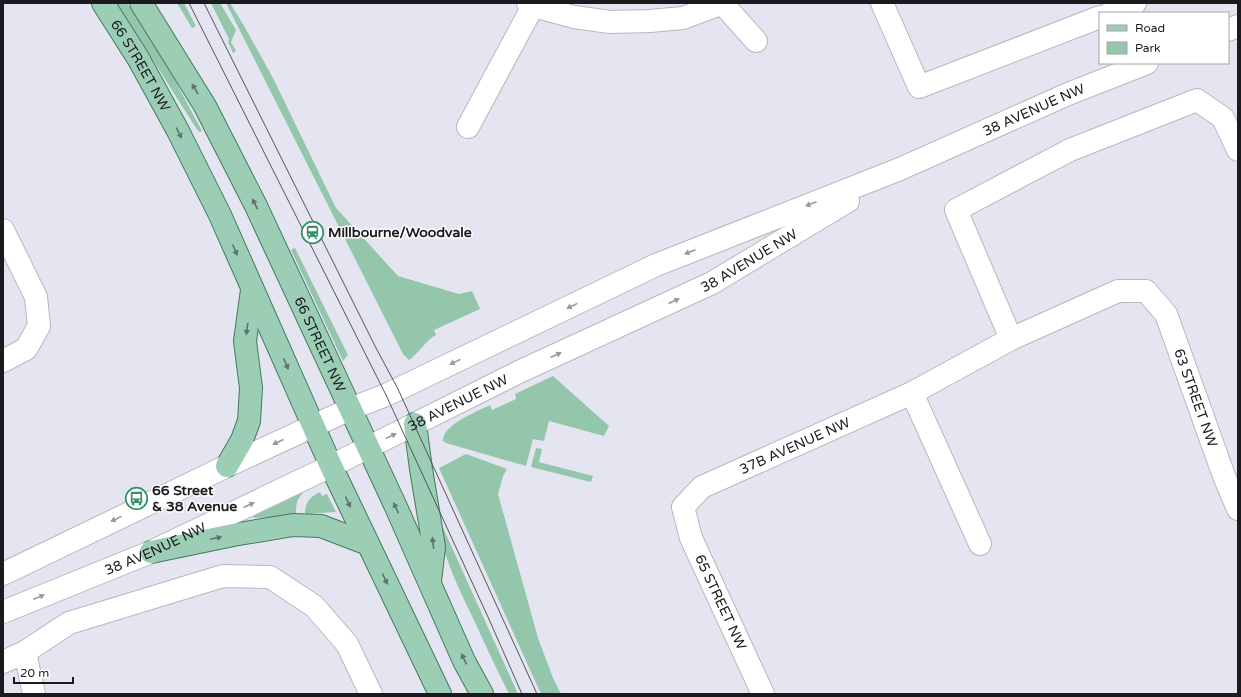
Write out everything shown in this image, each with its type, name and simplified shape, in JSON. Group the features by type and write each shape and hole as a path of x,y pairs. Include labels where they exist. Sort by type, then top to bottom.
{"main road":[{"name":"66 STREET NW","path":"102,3 138,58 177,129 220,215 331,466 440,694"},
{"name":"66 STREET NW","path":"141,3 205,106 256,206 430,581 464,661 482,694"},
{"path":"227,466 242,440 249,421 251,388 245,341 252,290"},
{"path":"415,424 434,547 430,581"},
{"path":"151,552 233,535 293,525 321,526 368,544"}],"street":[{"path":"468,127 531,5 574,17 610,22 683,18 722,3 756,41"},
{"path":"882,3 919,87 1099,17"},
{"path":"1112,12 1135,3"},
{"name":"38 AVENUE NW","path":"3,574 227,466 350,409 392,392 656,265 900,170 1068,94 1144,64"},
{"path":"1011,339 956,210 1070,150 1197,100 1223,118 1238,150"},
{"name":"38 AVENUE NW","path":"3,612 151,552 368,448 521,371 712,283 900,170"},
{"path":"3,230 36,297 39,326 26,350 3,360"},
{"name":"37B AVENUE NW","path":"684,508 702,487 912,393 1011,339 1118,291 1146,291"},
{"name":"63 STREET NW","path":"1146,291 1166,314 1224,476 1238,509"},
{"path":"912,393 980,544"},
{"name":"65 STREET NW","path":"684,508 692,538 763,694"},
{"path":"3,662 25,652 69,623 77,620 223,576 270,576 314,606 347,644 371,694"},
{"path":"25,652 34,694"}],"green space":[{"path":"117,3 127,3 133,12 172,75 202,131 199,132 194,125"},
{"path":"177,3 184,3 196,26 192,28"},
{"path":"211,3 220,3 236,30 231,42 236,51 233,53 228,42 229,39"},
{"path":"226,3 230,3 273,78 336,208 398,276 459,294 472,291 480,309 434,330 436,335 409,360 403,354"},
{"path":"295,248 348,355 343,361 291,250"},
{"path":"553,376 609,426 604,436 549,421 544,441 533,439 526,466 443,441 444,435 448,429 462,419 490,405 492,410 516,399 515,394"},
{"path":"536,448 542,449 539,462 593,476 591,482 531,467"},
{"path":"466,454 507,469 503,476 498,494 538,638 553,678 561,694 541,694 439,468"},
{"path":"302,491 303,493 297,503 296,516 254,518 253,514"},
{"path":"320,492 322,496 327,494 336,512 305,514 308,501"},
{"path":"436,512 518,694 509,694 460,592 441,539"}],"tram line":[{"path":"189,3 386,395 522,694"},
{"path":"204,3 376,348 398,389 537,694"}],"place":[{"name":"Millbourne/Woodvale","path":"312,232"},
{"name":"66 Street & 38 Avenue","path":"137,498"}]}
